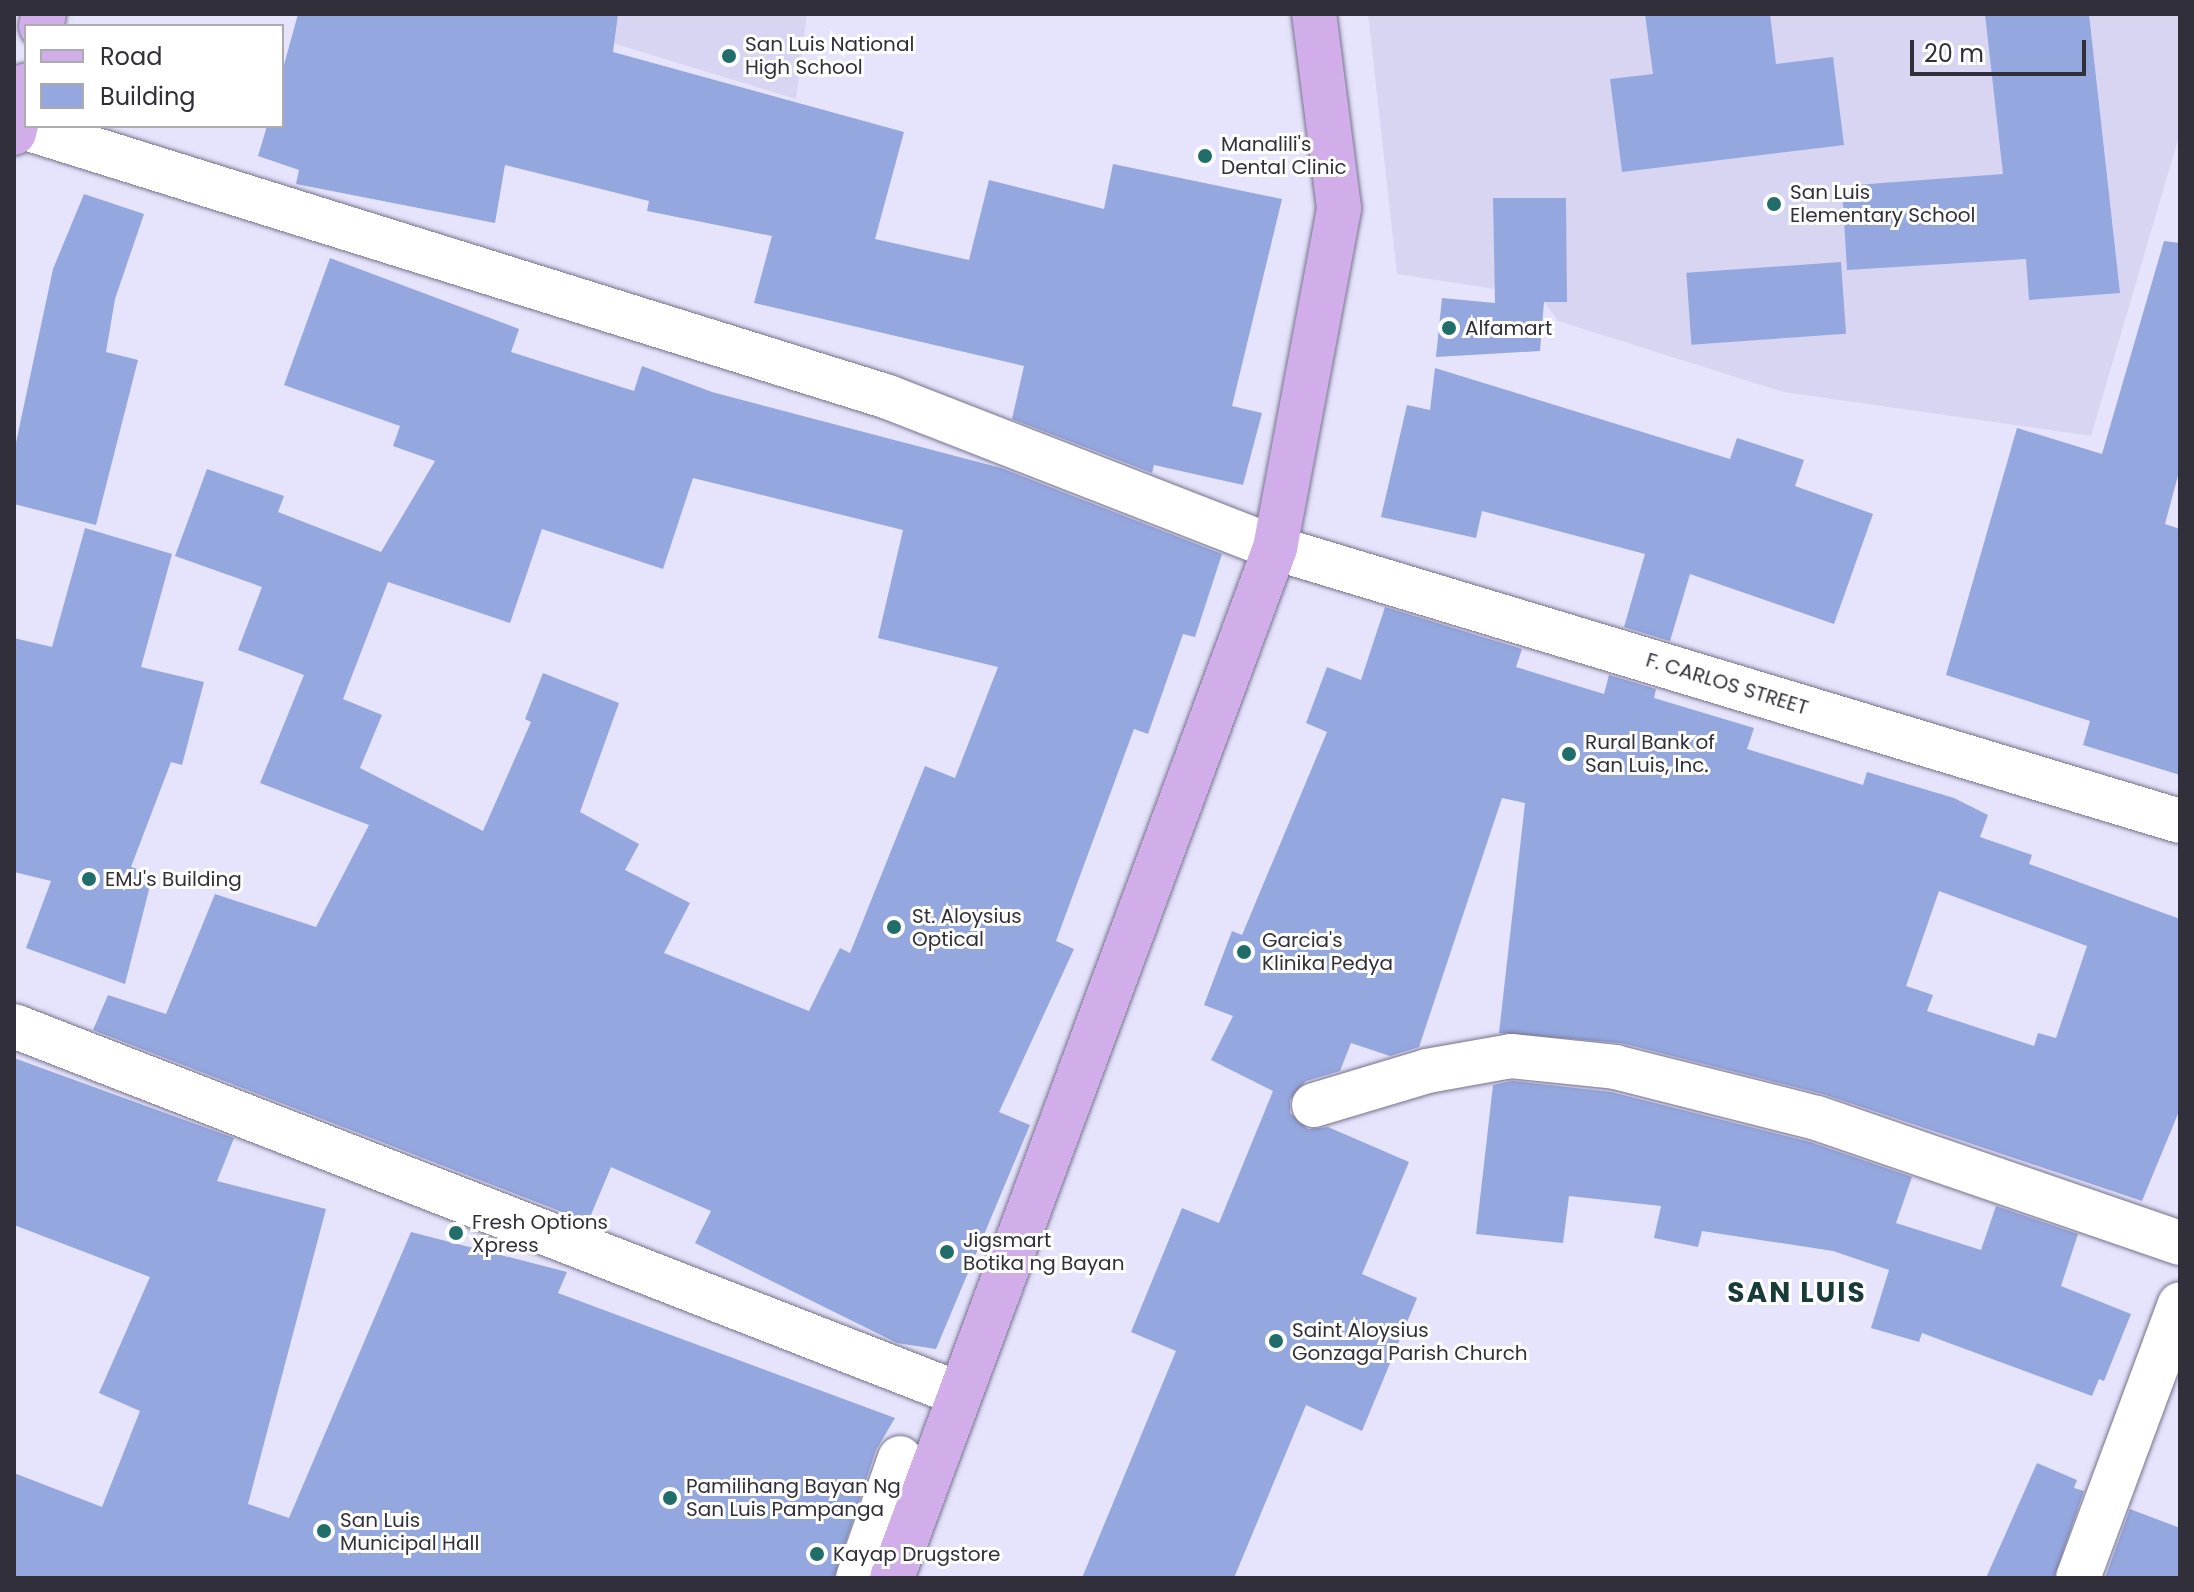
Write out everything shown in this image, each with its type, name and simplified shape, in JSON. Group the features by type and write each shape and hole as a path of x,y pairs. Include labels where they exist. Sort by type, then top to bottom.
{"main road":[{"path":"892,1578 957,1393 1275,548 1339,208 1314,14"}],"street":[{"name":"F. CARLOS STREET","path":"62,128 888,397 1275,548 2180,821"},
{"path":"14,1026 957,1393"},
{"path":"1314,1105 1427,1071 1511,1056 1615,1067 1817,1118 2180,1243"},
{"path":"2078,1578 2180,1304"},
{"path":"858,1578 900,1458"}],"shaded area":[{"name":"San Luis National High School","path":"517,14 807,14 796,99"},
{"name":"San Luis Elementary School","path":"1368,14 2180,14 2180,133 2091,436 1783,392 1558,321 1540,296 1397,274"}],"building":[{"path":"298,14 618,14 613,52 904,132 875,239 969,260 989,180 1104,209 1113,164 1282,199 1232,406 1262,413 1243,485 1154,465 1152,473 1012,419 1024,366 754,303 772,236 647,211 649,201 505,165 495,223 296,184 299,170 258,156 266,128 284,128 284,65"},
{"path":"1645,14 1770,14 1776,64 1833,57 1844,145 1622,172 1610,79 1653,74"},
{"path":"1985,14 2089,14 2120,293 2029,300 2026,259 1847,270 1842,186 2003,174"},
{"path":"84,194 144,214 115,299 106,352 138,360 96,525 14,504 14,452 53,269"},
{"path":"1493,198 1566,198 1567,302 1544,302 1540,351 1436,357 1442,298 1495,303"},
{"path":"2164,241 2180,243 2180,468 2165,524 2180,529 2180,775 2083,745 2090,721 1946,675 2017,428 2102,454"},
{"path":"330,258 519,329 511,352 634,391 642,366 712,392 1001,468 1222,554 1195,637 1183,634 1148,734 1134,729 1056,941 1074,949 999,1112 1030,1125 936,1349 897,1343 695,1243 711,1211 611,1167 588,1222 93,1030 108,995 166,1014 215,894 316,927 369,825 260,783 304,675 238,650 262,587 175,556 207,469 284,496 278,512 381,552 435,461 393,446 400,426 284,385","holes":["693,478 903,530 878,638 998,667 955,778 925,766 850,953 840,948 809,1011 664,953 690,903 625,870 639,844 580,812 619,703 543,673 525,719 531,722 483,831 360,768 382,715 343,699 388,582 510,623 542,529 663,569"]},
{"path":"1841,262 1846,334 1691,345 1686,273"},
{"path":"1435,368 1730,459 1737,438 1804,460 1795,486 1873,514 1834,624 1690,574 1670,641 1624,627 1645,554 1482,511 1476,538 1381,517 1407,405 1430,410"},
{"path":"85,528 172,554 141,667 204,682 182,765 171,762 131,867 153,874 125,984 26,948 51,881 14,872 14,638 52,647"},
{"path":"1385,607 1522,649 1516,667 1604,694 1609,675 1656,689 1654,698 1754,728 1747,749 1863,785 1867,772 1954,798 1988,815 1980,837 2032,855 2029,864 2180,919 2180,1109 2142,1201 1823,1094 1621,1043 1499,1033 1525,803 1502,798 1419,1047 1390,1056 1351,1043 1340,1071 1306,1081 1290,1100 1290,1113 1308,1129 1328,1127 1409,1162 1362,1274 1417,1298 1362,1431 1306,1405 1234,1578 1082,1578 1176,1351 1131,1332 1182,1208 1219,1223 1273,1091 1211,1060 1233,1016 1204,1005 1232,931 1242,935 1327,732 1306,723 1327,667 1361,680","holes":["1939,891 2087,946 2056,1038 2038,1033 2034,1046 1927,1011 1933,995 1906,986"]},
{"path":"14,1058 234,1138 217,1181 326,1209 248,1504 289,1518 411,1232 567,1272 558,1293 895,1418 876,1450 834,1578 14,1578 14,1473 102,1507 140,1411 99,1393 150,1277 14,1225"},
{"path":"1512,1081 1611,1092 1810,1142 1912,1177 1896,1223 1981,1250 1996,1206 2078,1234 2061,1286 2131,1314 2104,1381 2099,1379 2092,1396 1922,1333 1919,1342 1871,1328 1889,1270 1833,1251 1702,1231 1698,1247 1654,1238 1661,1206 1569,1196 1563,1243 1476,1234 1493,1085"},
{"path":"2037,1463 2077,1480 2074,1488 2084,1491 2054,1578 1986,1578"},
{"path":"2130,1509 2180,1528 2180,1578 2105,1578"}],"place":[{"name":"San Luis National High School","path":"729,56"},
{"name":"Manalili's Dental Clinic","path":"1205,156"},
{"name":"San Luis Elementary School","path":"1774,204"},
{"name":"Alfamart","path":"1449,328"},
{"name":"Rural Bank of San Luis, Inc.","path":"1569,754"},
{"name":"EMJ's Building","path":"89,879"},
{"name":"St. Aloysius Optical","path":"894,927"},
{"name":"Garcia's Klinika Pedya","path":"1244,952"},
{"name":"Fresh Options Xpress","path":"456,1233"},
{"name":"Jigsmart Botika ng Bayan","path":"947,1252"},
{"name":"Saint Aloysius Gonzaga Parish Church","path":"1276,1341"},
{"name":"Pamilihang Bayan Ng San Luis Pampanga","path":"670,1498"},
{"name":"San Luis Municipal Hall","path":"324,1531"},
{"name":"Kayap Drugstore","path":"817,1554"}],"district":[{"name":"SAN LUIS","path":"1797,1293"}]}
